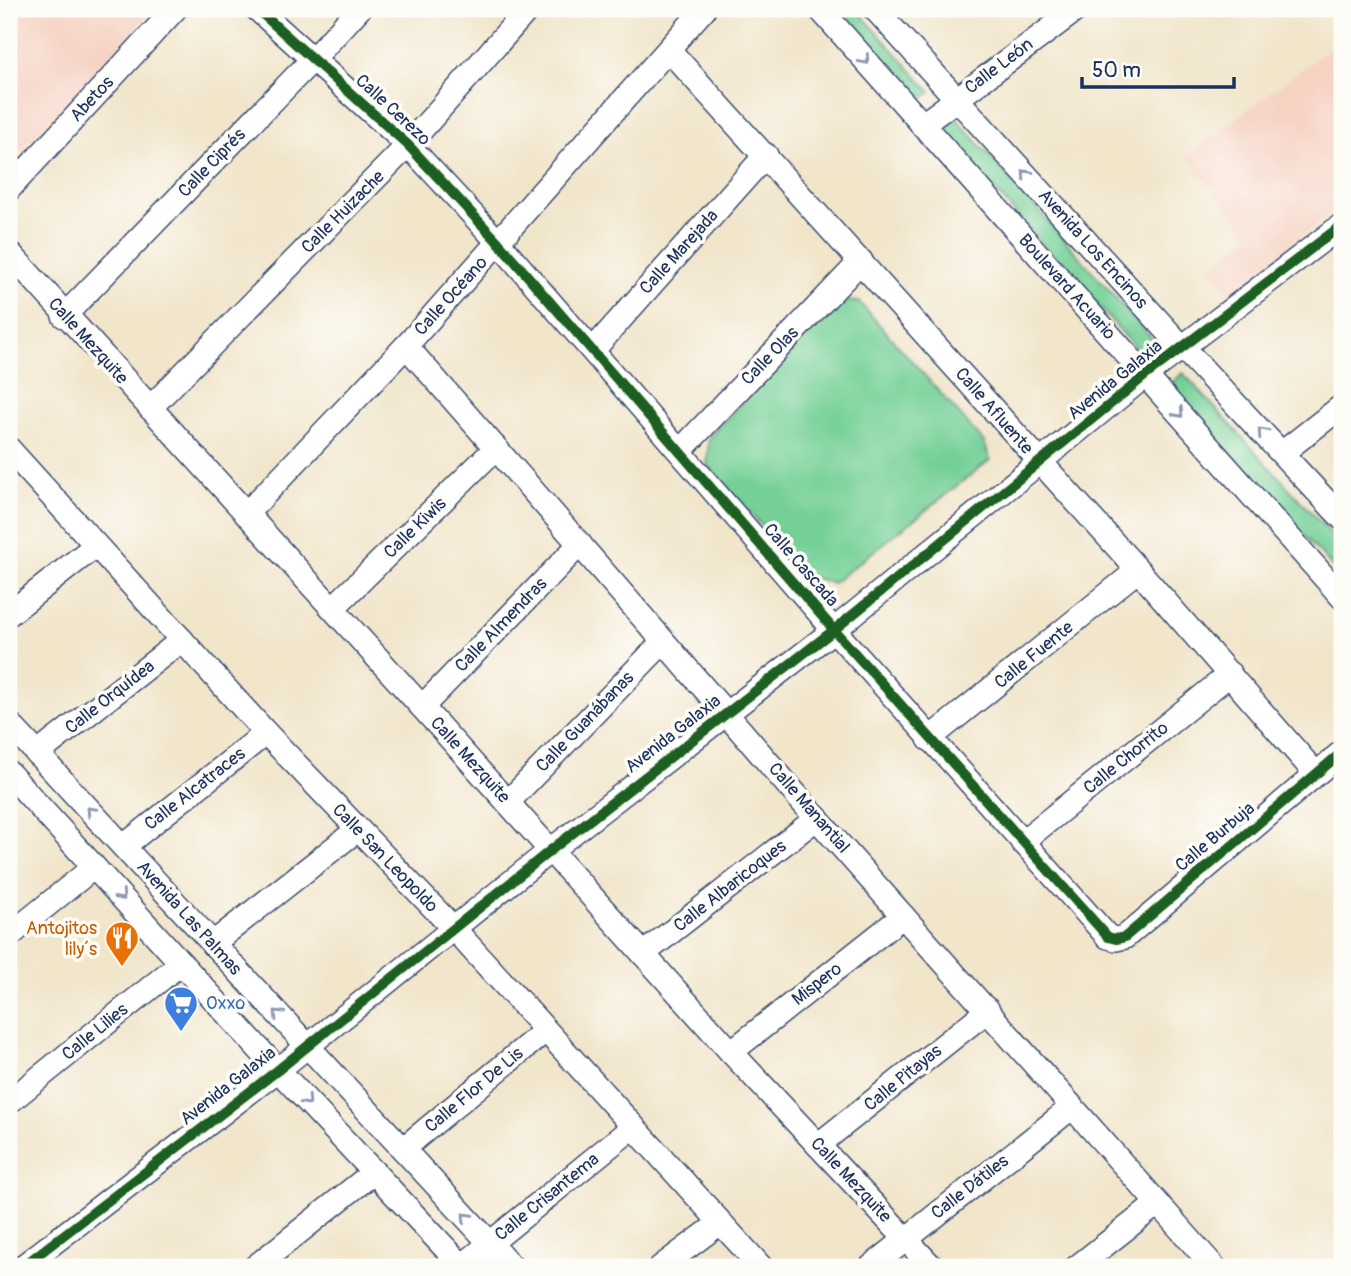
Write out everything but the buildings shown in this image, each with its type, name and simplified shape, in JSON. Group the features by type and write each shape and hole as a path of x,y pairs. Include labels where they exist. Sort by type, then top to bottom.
{"street":[{"name":"Abetos","path":"9,188 175,9"},
{"name":"Calle Cerezo","path":"257,9 408,145 499,243"},
{"name":"Calle Ciprés","path":"64,316 313,60 359,9"},
{"name":"Calle Huizache","path":"150,408 408,145 528,9"},
{"name":"Calle Océano","path":"246,514 406,346 704,9"},
{"name":"Boulevard Acuario","path":"820,9 1342,597"},
{"name":"Avenida Los Encinos","path":"875,9 1183,348 1342,518"},
{"name":"Calle León","path":"922,125 1077,9"},
{"name":"Calle Afluente","path":"669,50 1138,570 1316,774"},
{"name":"Calle Marejada","path":"593,349 765,155"},
{"name":"Avenida Galaxia","path":"22,1267 278,1070 551,850 834,630 1146,375 1342,225"},
{"name":"Calle Cascada","path":"499,243 929,739 1108,937"},
{"name":"Calle Mezquite","path":"9,252 731,1052 933,1267"},
{"name":"Calle Olas","path":"680,451 861,261"},
{"name":"Calle Manantial","path":"406,346 1071,1108 1214,1267"},
{"path":"1282,453 1342,406"},
{"name":"Calle Kiwis","path":"333,608 496,448"},
{"name":"Calle San Leopoldo","path":"9,450 266,733 453,929 761,1267"},
{"name":"Calle Almendras","path":"422,707 580,544"},
{"path":"9,614 95,546"},
{"name":"Calle Fuente","path":"929,739 1138,570"},
{"name":"Calle Orquídea","path":"37,754 182,640"},
{"name":"Calle Guanábanas","path":"508,802 663,642"},
{"name":"Calle Chorrito","path":"1022,842 1230,674"},
{"name":"Avenida Las Palmas","path":"9,723 512,1267"},
{"name":"Calle Alcatraces","path":"124,846 266,733"},
{"name":"Calle Burbuja","path":"1108,937 1125,937 1342,752"},
{"name":"Avenida Las Palmas","path":"9,773 278,1070 462,1267"},
{"name":"Calle Albaricoques","path":"643,954 817,818"},
{"path":"212,944 357,830"},
{"path":"9,936 94,867"},
{"name":"Mispero","path":"731,1052 903,916"},
{"name":"Calle Lilies","path":"9,1102 181,963"},
{"name":"Calle Pitayas","path":"818,1145 988,1010"},
{"name":"Calle Flor De Lis","path":"403,1149 545,1031"},
{"name":"Calle Dátiles","path":"870,1267 1071,1108"},
{"name":"Calle Crisantema","path":"462,1267 633,1127"},
{"path":"255,1267 374,1172"},
{"path":"1077,1267 1157,1203"},
{"path":"662,1267 720,1223"}],"shaded area":[{"path":"9,9 154,9 9,164"},
{"path":"1342,39 1342,205 1229,293 1210,268 1250,236 1186,156"}],"green space":[{"path":"832,9 856,9 931,92 917,103"},
{"path":"954,116 1158,345 1143,356 939,128"},
{"path":"840,301 859,302 984,442 990,460 833,583 807,576 707,465 709,437"},
{"path":"1183,373 1342,546 1342,578 1169,385"}],"cycle path":[{"path":"257,9 408,145 499,243 834,630 1108,937 1125,937 1342,752"},
{"path":"22,1267 278,1070 551,850 834,630 1146,375 1342,225"}],"place":[{"name":"Antojitos lily´s","path":"122,968"},
{"name":"Oxxo","path":"181,1033"}]}
